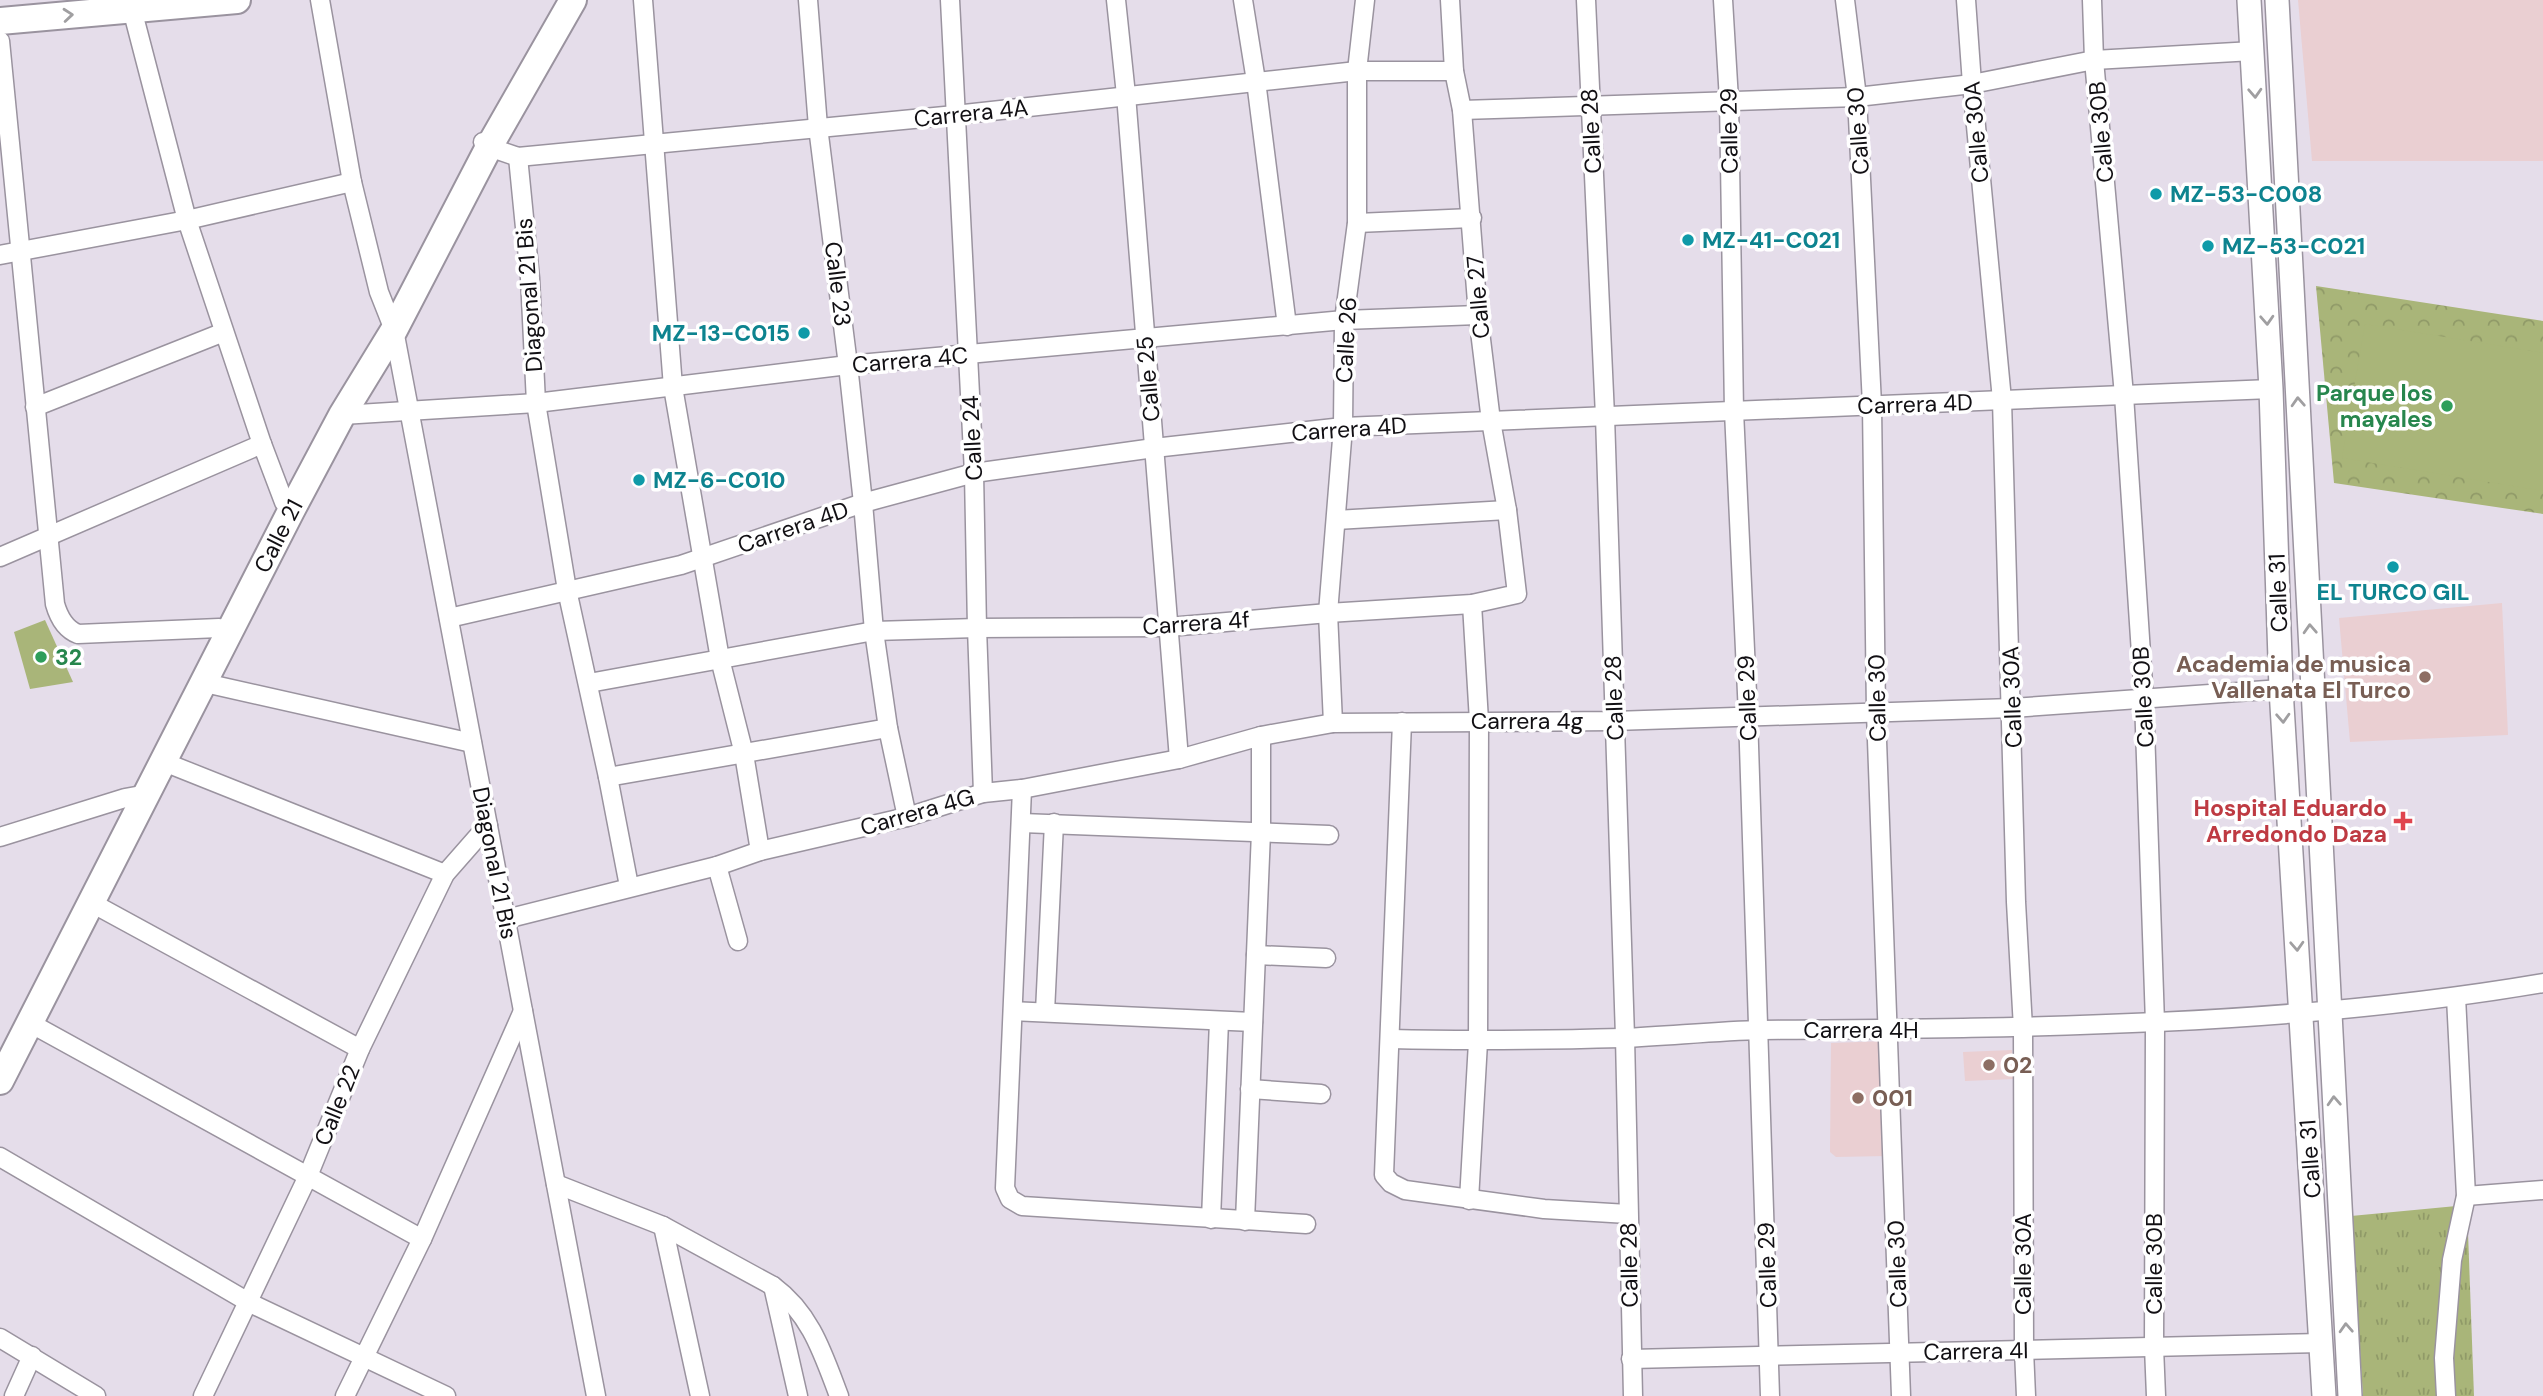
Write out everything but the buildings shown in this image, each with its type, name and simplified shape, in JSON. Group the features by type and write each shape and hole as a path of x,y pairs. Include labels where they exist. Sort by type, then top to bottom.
{"main road":[{"path":"0,21 237,0"},
{"name":"Calle 21","path":"0,1081 90,902 136,796 164,762 205,683 287,507 342,415 485,144 553,0"},
{"name":"Calle 21","path":"485,144 573,0"},
{"name":"Calle 21","path":"0,1043 136,796 219,628 390,322"}],"street":[{"name":"Diagonal 21 Bis","path":"320,0 352,182 390,322 410,410 596,1396"},
{"path":"643,0 673,387 720,659 744,754 760,851"},
{"name":"Calle 23","path":"808,0 818,127 848,365 874,631 888,728 907,817"},
{"name":"Calle 24","path":"950,0 974,473 976,628 983,793"},
{"name":"Calle 25","path":"1116,0 1126,95 1179,759"},
{"path":"1243,0 1287,326"},
{"name":"Calle 26","path":"1333,723 1328,613 1343,427 1344,320 1357,223 1357,71 1365,0"},
{"name":"Calle 27","path":"1450,0 1454,71 1462,110 1472,218 1478,315 1517,594"},
{"name":"Calle 28","path":"1586,0 1605,416 1625,1037 1633,1396"},
{"name":"Calle 29","path":"1723,0 1729,100 1734,411 1748,715 1770,1396"},
{"name":"Calle 30","path":"1845,0 1857,97 1872,405 1876,713 1901,1396"},
{"name":"Calle 30A","path":"1966,0 2002,400 2016,902 2023,1028 2026,1396"},
{"name":"Calle 30B","path":"2092,0 2094,60 2124,395 2144,699 2155,1023 2156,1396"},
{"name":"Calle 31","path":"2249,0 2271,389 2281,688 2324,1396"},
{"name":"Calle 31","path":"2277,0 2350,1396"},
{"path":"132,9 187,220 262,444 287,507"},
{"path":"0,41 55,604 69,630 86,634 219,628"},
{"path":"1462,110 1857,97 1972,84 2094,60 2253,51"},
{"name":"Carrera 4A","path":"485,144 518,157 956,115 1357,71 1454,71"},
{"name":"Diagonal 21 Bis","path":"518,157 530,278 536,402 567,590 589,683 629,886"},
{"path":"0,255 187,220 352,182"},
{"path":"1357,223 1472,218"},
{"name":"Carrera 4C","path":"342,415 536,402 848,365 1344,320 1478,315"},
{"path":"35,407 224,332"},
{"name":"Carrera 4D","path":"449,618 703,558 863,503 974,473 1154,448 1343,427 2271,389"},
{"path":"0,556 262,444"},
{"path":"1336,520 1507,510"},
{"name":"Carrera 4f","path":"589,683 874,631 1169,627 1472,604 1517,594"},
{"path":"1469,1200 1478,1042 1479,721 1472,604"},
{"path":"205,683 472,743"},
{"name":"Carrera 4g","path":"1333,723 1614,721 2012,708 2281,688"},
{"path":"1402,722 1384,1175 1391,1183 1405,1190 1544,1209 1628,1214"},
{"name":"Carrera 4G","path":"506,919 717,866 760,851 907,817 983,793 1022,789 1179,759 1261,736 1333,723"},
{"path":"608,776 888,728"},
{"path":"1245,1221 1261,832 1261,736"},
{"path":"164,762 445,874"},
{"path":"1022,789 1005,1188 1013,1203 1022,1206 1306,1224"},
{"path":"0,837 136,796"},
{"path":"1022,822 1329,835"},
{"path":"1045,1012 1054,823"},
{"name":"Calle 22","path":"203,1396 250,1303 308,1177 360,1049 445,874 488,825"},
{"path":"717,866 738,941"},
{"path":"90,902 360,1049"},
{"path":"1256,955 1326,958"},
{"name":"Carrera 4H","path":"1391,1039 1478,1042 1759,1030 1889,1031 2155,1023 2456,998 2543,982"},
{"path":"2446,1396 2444,1358 2452,1260 2466,1196 2456,998"},
{"path":"345,1396 422,1239 523,1010"},
{"path":"1013,1011 1253,1022"},
{"path":"1212,1219 1219,1021"},
{"path":"30,1023 422,1239"},
{"path":"1250,1089 1321,1094"},
{"path":"0,1157 250,1303 446,1396"},
{"path":"556,1184 663,1226 774,1286 794,1304 814,1331 839,1396"},
{"path":"2466,1196 2543,1190"},
{"path":"663,1226 699,1396"},
{"path":"774,1286 798,1396"},
{"path":"0,1338 96,1396"},
{"name":"Carrera 4I","path":"1631,1359 2322,1343"},
{"path":"14,1396 32,1356"}],"shaded area":[{"path":"2298,0 2543,0 2543,161 2312,161"},
{"name":"Academia de musica Vallenata El Turco","path":"2502,603 2508,735 2350,742 2339,618"},
{"name":"001","path":"1885,1041 1887,1156 1836,1157 1830,1152 1831,1043"},
{"name":"02","path":"2012,1050 2014,1079 1965,1081 1963,1052"}],"green space":[{"name":"Parque los mayales","path":"2316,286 2543,321 2543,514 2334,483"},
{"name":"Parque los mayales","path":"2365,324 2543,353 2543,491 2342,458"},
{"name":"32","path":"45,620 73,682 30,689 14,632"},
{"path":"2467,1205 2474,1396 2363,1396 2351,1216"}],"place":[{"name":"MZ-53-C008","path":"2156,194"},
{"name":"MZ-41-C021","path":"1688,240"},
{"name":"MZ-53-C021","path":"2208,246"},
{"name":"MZ-13-C015","path":"804,333"},
{"name":"Parque los mayales","path":"2447,406"},
{"name":"MZ-6-C010","path":"639,480"},
{"name":"EL TURCO GIL","path":"2393,567"},
{"name":"32","path":"41,657"},
{"name":"Academia de musica Vallenata El Turco","path":"2425,677"},
{"name":"Hospital Eduardo Arredondo Daza","path":"2403,821"},
{"name":"02","path":"1989,1065"},
{"name":"001","path":"1858,1098"}]}
